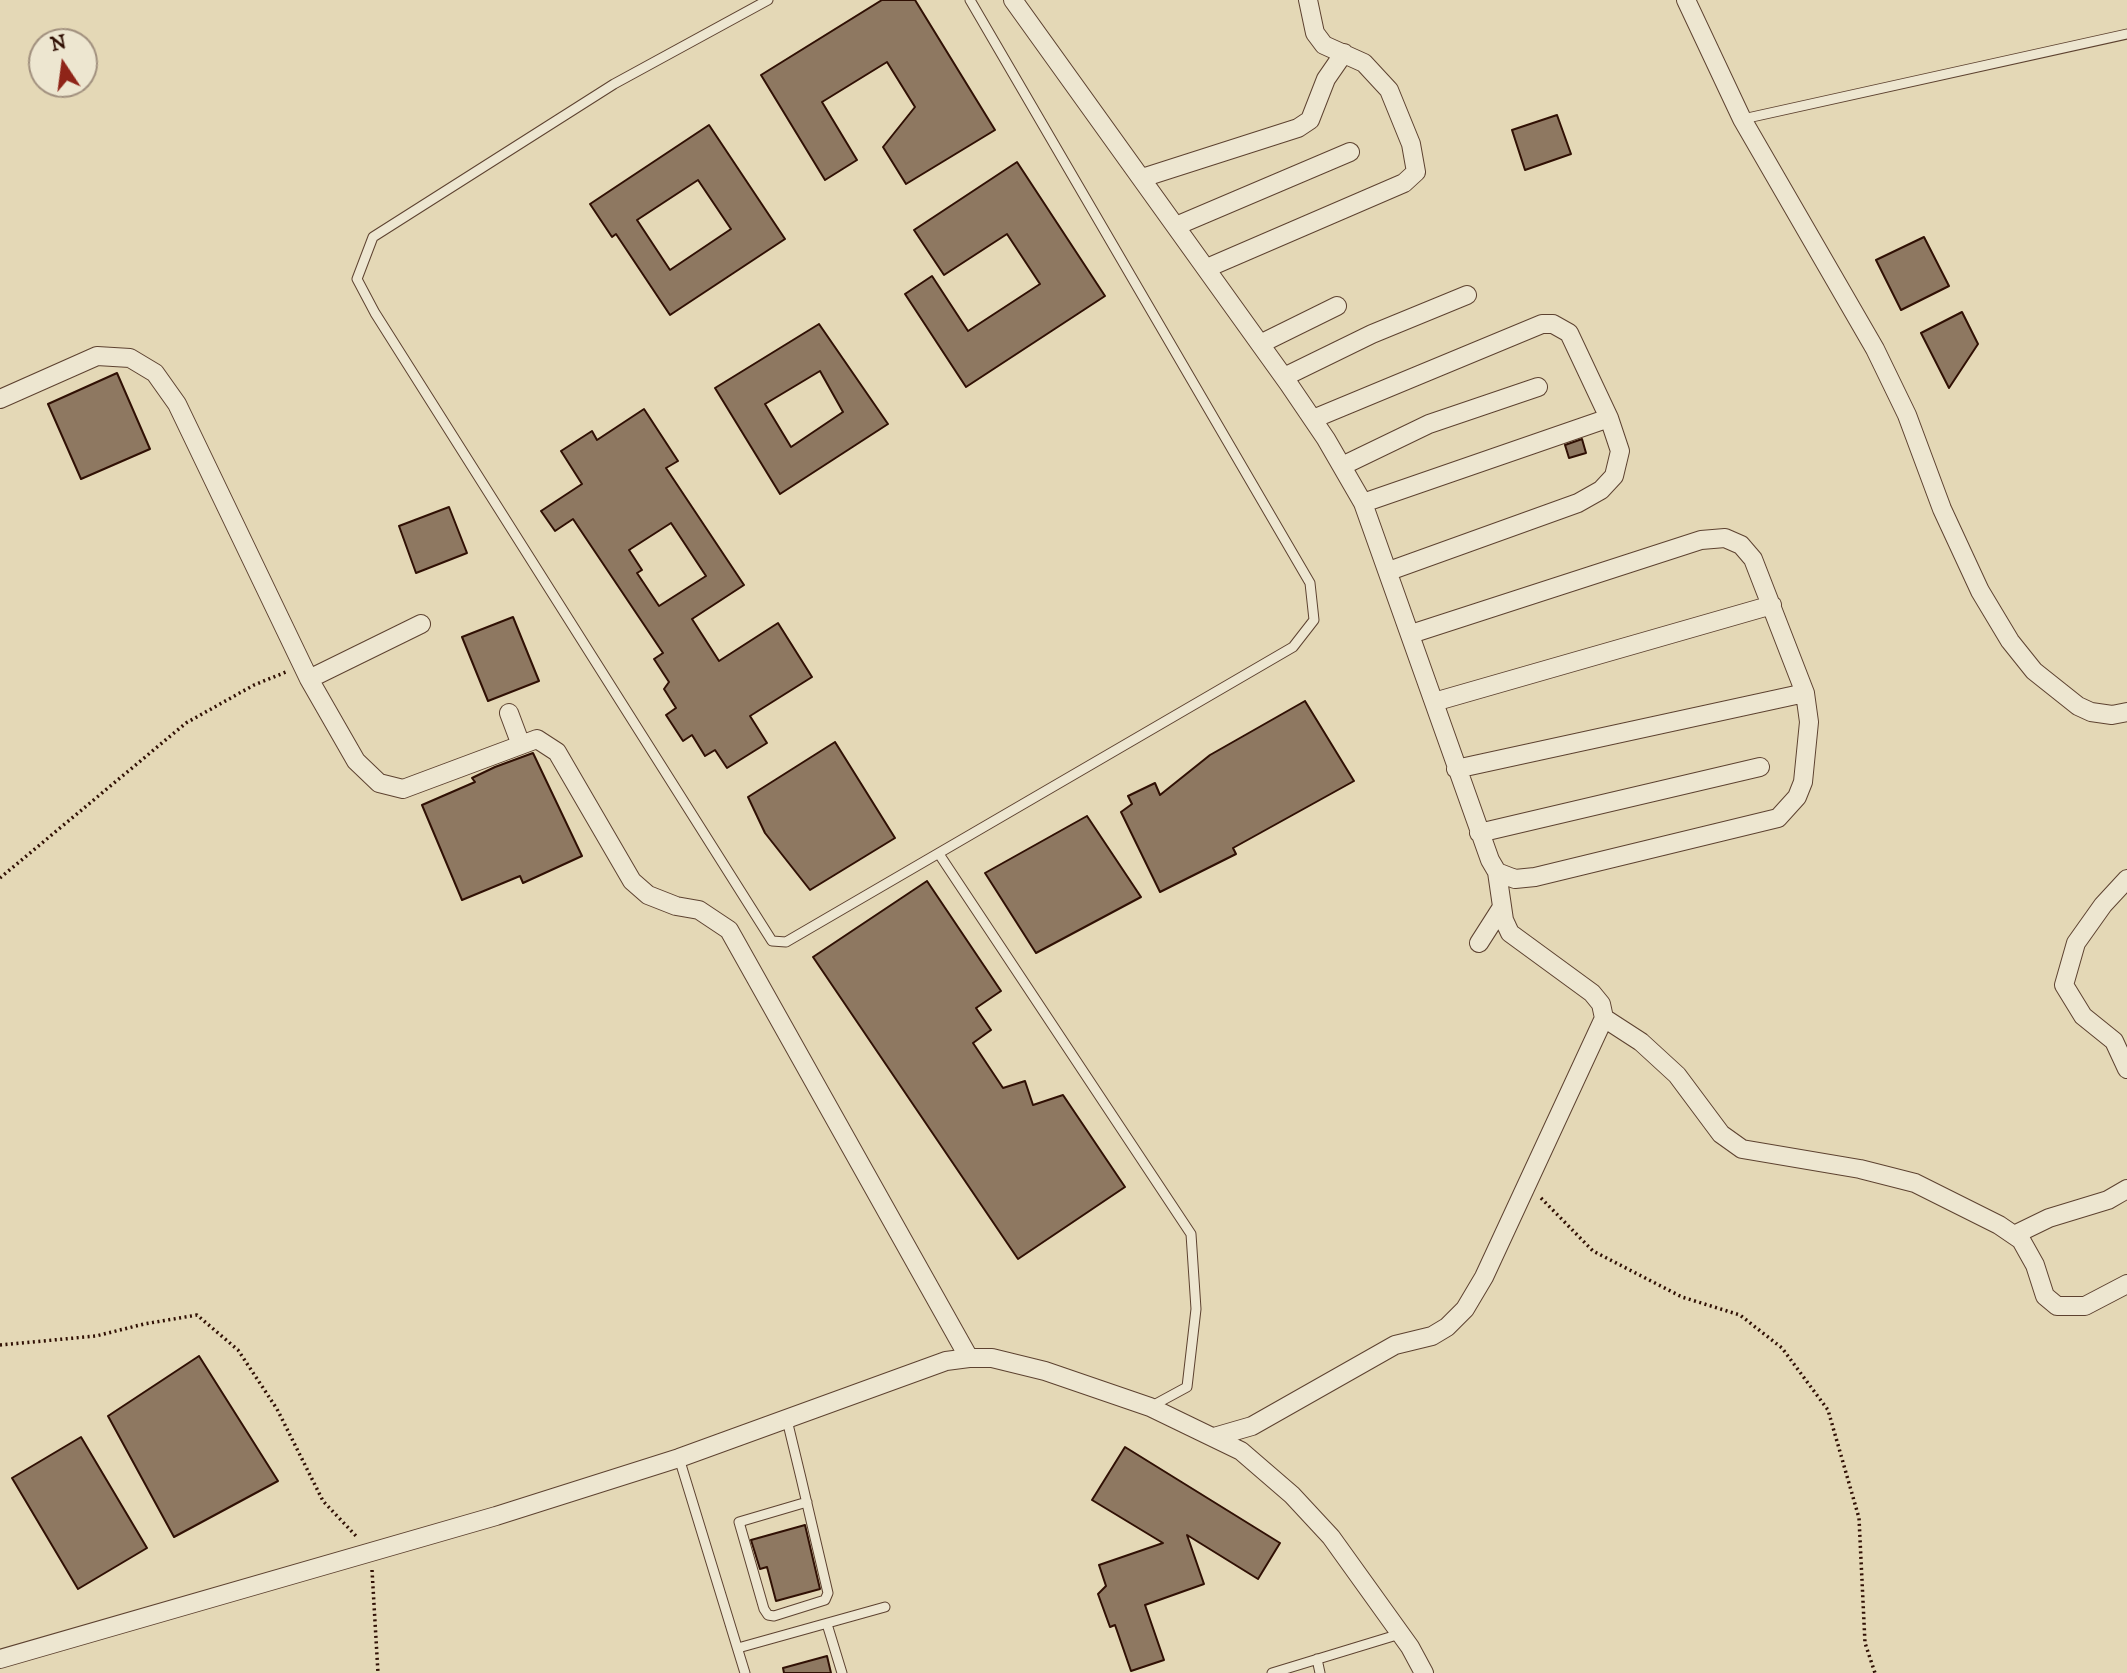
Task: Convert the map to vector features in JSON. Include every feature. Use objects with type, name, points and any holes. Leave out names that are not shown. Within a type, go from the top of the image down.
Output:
[{"type":"street","points":[[1013,0],[1284,377],[1342,466],[1363,503],[1389,571],[1456,769],[1479,833],[1497,872],[1504,920],[1516,940],[1592,993],[1601,1004],[1604,1018],[1484,1278],[1465,1309],[1447,1327],[1432,1336],[1395,1345],[1252,1426],[1214,1437]]},
{"type":"street","points":[[1207,268],[1413,178],[1416,172],[1411,144],[1388,90],[1364,63],[1324,45],[1315,33],[1308,0]]},
{"type":"street","points":[[1686,0],[1742,119],[1875,349],[1907,415],[1942,509],[1980,592],[2010,641],[2034,671],[2078,706],[2091,712],[2112,715],[2127,712]]},
{"type":"street","points":[[1142,178],[1298,128],[1310,120],[1326,79],[1343,53]]},
{"type":"street","points":[[1176,226],[1350,152]]},
{"type":"street","points":[[1284,377],[1372,334],[1467,295]]},
{"type":"street","points":[[1260,344],[1337,306]]},
{"type":"street","points":[[1313,419],[1542,324],[1553,324],[1569,333],[1609,418],[1620,451],[1614,476],[1601,490],[1578,503],[1389,571]]},
{"type":"street","points":[[0,399],[97,356],[130,358],[155,373],[177,404],[306,672],[356,761],[379,783],[403,789],[537,739],[557,752],[632,881],[648,895],[676,906],[699,910],[729,930],[969,1357]]},
{"type":"street","points":[[1342,466],[1429,424],[1538,387]]},
{"type":"street","points":[[1363,503],[1609,418]]},
{"type":"street","points":[[1411,634],[1716,538],[1725,538],[1741,545],[1754,559],[1805,693],[1809,722],[1803,782],[1797,797],[1778,818],[1535,877],[1515,879],[1497,872]]},
{"type":"street","points":[[1434,702],[1772,605]]},
{"type":"street","points":[[306,672],[421,624]]},
{"type":"street","points":[[1456,769],[1805,693]]},
{"type":"street","points":[[509,713],[521,744]]},
{"type":"street","points":[[1479,833],[1760,767]]},
{"type":"street","points":[[2127,879],[2103,905],[2076,943],[2064,985],[2083,1016],[2114,1041],[2127,1069]]},
{"type":"street","points":[[1479,943],[1502,908]]},
{"type":"street","points":[[1604,1018],[1641,1042],[1677,1075],[1721,1134],[1742,1149],[1860,1169],[1915,1183],[2021,1240],[2035,1265],[2045,1296],[2057,1306],[2085,1306],[2127,1284]]},
{"type":"street","points":[[2014,1235],[2049,1218],[2108,1200],[2127,1189]]},
{"type":"street","points":[[0,1659],[371,1552],[678,1458],[946,1361],[969,1357],[992,1358],[1045,1371],[1150,1407],[1241,1451],[1292,1495],[1331,1537],[1400,1634],[1424,1673]]},
{"type":"lane","points":[[768,0],[614,84],[373,237],[357,279],[375,313],[772,941],[786,942],[1293,647],[1314,620],[1310,583],[970,0]]},
{"type":"lane","points":[[1742,119],[2127,34]]},
{"type":"lane","points":[[939,854],[1191,1234],[1196,1308],[1186,1387],[1150,1407]]},
{"type":"lane","points":[[787,1420],[807,1502],[828,1593],[825,1600],[768,1615],[739,1522],[807,1502]]},
{"type":"lane","points":[[678,1458],[745,1673]]},
{"type":"lane","points":[[738,1648],[886,1607]]},
{"type":"lane","points":[[827,1624],[842,1673]]},
{"type":"lane","points":[[1272,1673],[1400,1634]]},
{"type":"lane","points":[[1317,1659],[1320,1673]]},
{"type":"path","points":[[0,878],[186,723],[254,685],[306,672]]},
{"type":"path","points":[[1528,1184],[1592,1251],[1682,1297],[1741,1315],[1782,1348],[1828,1410],[1859,1518],[1865,1643],[1875,1673]]},
{"type":"path","points":[[0,1345],[96,1336],[197,1315],[237,1350],[277,1409],[323,1501],[371,1552],[378,1673]]},
{"type":"building","points":[[882,0],[915,0],[995,130],[906,184],[883,147],[915,107],[887,62],[822,102],[857,160],[825,180],[761,75]]},
{"type":"building","points":[[1557,115],[1571,154],[1525,170],[1512,130]]},
{"type":"building","points":[[709,125],[785,239],[670,315],[616,234],[612,237],[590,204]],"holes":[[[698,180],[731,229],[670,270],[637,220]]]},
{"type":"building","points":[[1017,162],[1105,296],[966,387],[905,294],[932,276],[968,331],[1040,284],[1007,234],[944,275],[914,230]]},
{"type":"building","points":[[1924,237],[1949,286],[1901,310],[1876,260]]},
{"type":"building","points":[[1962,312],[1978,344],[1949,388],[1921,333]]},
{"type":"building","points":[[819,324],[888,424],[780,494],[715,388]],"holes":[[[820,371],[843,412],[791,447],[765,404]]]},
{"type":"building","points":[[117,373],[150,449],[81,479],[48,404]]},
{"type":"building","points":[[644,409],[678,461],[666,468],[744,585],[692,619],[719,661],[778,623],[812,677],[750,716],[767,743],[727,768],[715,750],[705,756],[692,735],[683,741],[666,715],[676,708],[664,689],[669,682],[654,659],[663,653],[573,519],[555,531],[541,511],[582,484],[561,451],[592,431],[597,440]],"holes":[[[671,523],[706,576],[659,606],[637,573],[642,570],[629,550]]]},
{"type":"building","points":[[1582,439],[1586,453],[1569,458],[1565,445]]},
{"type":"building","points":[[449,507],[467,553],[416,573],[399,526]]},
{"type":"building","points":[[513,617],[539,681],[488,701],[462,637]]},
{"type":"building","points":[[1305,701],[1354,781],[1233,848],[1236,854],[1160,892],[1121,812],[1132,804],[1128,796],[1155,783],[1160,795],[1210,755]]},
{"type":"building","points":[[835,742],[895,838],[810,890],[765,833],[748,797]]},
{"type":"building","points":[[533,753],[582,856],[523,883],[520,876],[462,900],[422,805],[475,782],[472,778],[495,767]]},
{"type":"building","points":[[1087,816],[1141,897],[1036,953],[985,873]]},
{"type":"building","points":[[927,881],[1001,991],[976,1008],[991,1030],[973,1043],[1003,1088],[1025,1081],[1033,1105],[1063,1095],[1125,1187],[1018,1259],[813,957]]},
{"type":"building","points":[[199,1356],[278,1481],[174,1537],[108,1416]]},
{"type":"building","points":[[81,1437],[147,1548],[78,1589],[12,1478]]},
{"type":"building","points":[[1125,1447],[1280,1543],[1258,1579],[1187,1535],[1204,1584],[1145,1605],[1164,1660],[1131,1671],[1115,1625],[1110,1627],[1098,1594],[1106,1586],[1099,1565],[1163,1543],[1092,1500]]},
{"type":"building","points":[[805,1525],[820,1589],[776,1601],[767,1567],[760,1569],[751,1540]]},
{"type":"building","points":[[827,1656],[831,1673],[784,1673],[783,1668]]}]
